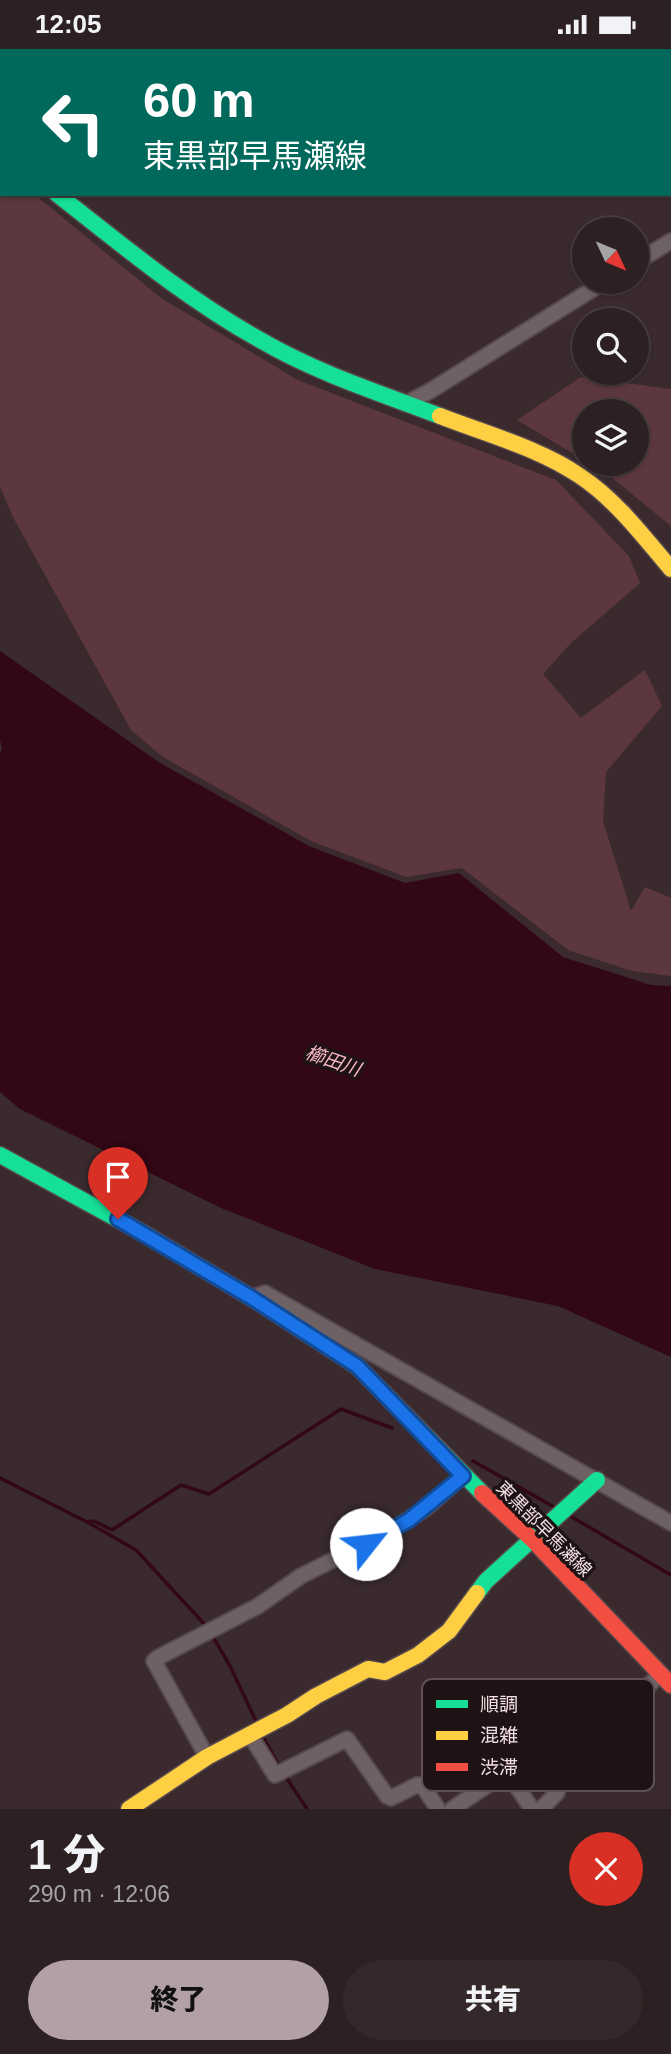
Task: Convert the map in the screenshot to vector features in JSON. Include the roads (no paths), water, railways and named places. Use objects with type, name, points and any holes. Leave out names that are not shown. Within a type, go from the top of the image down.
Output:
[{"type":"street","points":[[60,196],[159,275],[242,330],[330,374],[535,453],[579,475],[612,501],[671,569]]},
{"type":"street","points":[[649,255],[671,241]]},
{"type":"street","points":[[405,404],[585,294]]},
{"type":"street","name":"東黒部早馬瀬線","points":[[0,1155],[141,1231],[357,1366],[463,1476],[536,1536],[665,1680]]},
{"type":"street","points":[[252,1298],[265,1293],[671,1523]]},
{"type":"street","points":[[206,1758],[155,1661],[258,1606],[301,1576],[409,1520],[463,1476]]},
{"type":"street","points":[[129,1809],[206,1758],[288,1715],[316,1696],[368,1669],[385,1672],[418,1655],[449,1631],[486,1581],[597,1480]]},
{"type":"street","points":[[258,1731],[275,1775],[347,1739],[387,1796],[391,1798],[422,1785]]},
{"type":"street","points":[[426,1791],[438,1809]]},
{"type":"street","points":[[452,1809],[479,1791]]},
{"type":"street","points":[[520,1791],[532,1809]]},
{"type":"street","points":[[541,1809],[557,1791]]},
{"type":"water","name":"櫛田川","points":[[0,651],[160,763],[309,846],[405,883],[459,873],[563,957],[651,985],[671,986],[671,1357],[558,1306],[375,1269],[221,1208],[20,1109],[0,1092]]},
{"type":"waterway","points":[[87,1522],[94,1521],[112,1530],[181,1485],[209,1494],[341,1409],[392,1428]]},
{"type":"waterway","points":[[473,1461],[554,1507]]},
{"type":"waterway","points":[[0,1478],[136,1550],[208,1628]]},
{"type":"waterway","points":[[570,1516],[671,1575]]},
{"type":"waterway","points":[[212,1635],[256,1721]]},
{"type":"waterway","points":[[262,1735],[280,1768]]},
{"type":"waterway","points":[[284,1774],[307,1809]]}]
